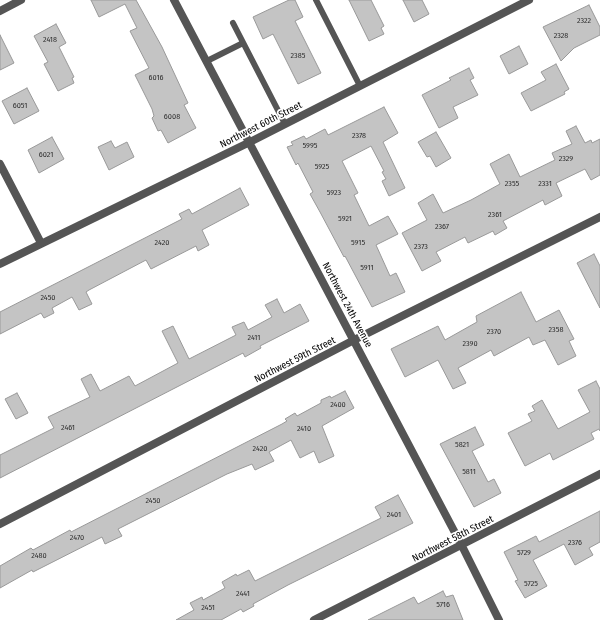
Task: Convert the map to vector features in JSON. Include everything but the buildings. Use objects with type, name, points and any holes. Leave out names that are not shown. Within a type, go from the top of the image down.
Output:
[{"type":"street","points":[[0,11],[21,0]]},
{"type":"street","name":"Northwest 24th Avenue","points":[[174,0],[462,546],[499,620]]},
{"type":"street","name":"Northwest 60th Street","points":[[0,264],[250,142],[529,0]]},
{"type":"street","points":[[0,164],[41,243]]},
{"type":"street","name":"Northwest 59th Street","points":[[0,524],[354,340],[600,217]]},
{"type":"street","name":"Northwest 58th Street","points":[[314,620],[462,546],[600,474]]},
{"type":"lane","points":[[316,0],[360,86]]},
{"type":"lane","points":[[233,23],[285,124]]},
{"type":"lane","points":[[207,61],[243,42]]}]
